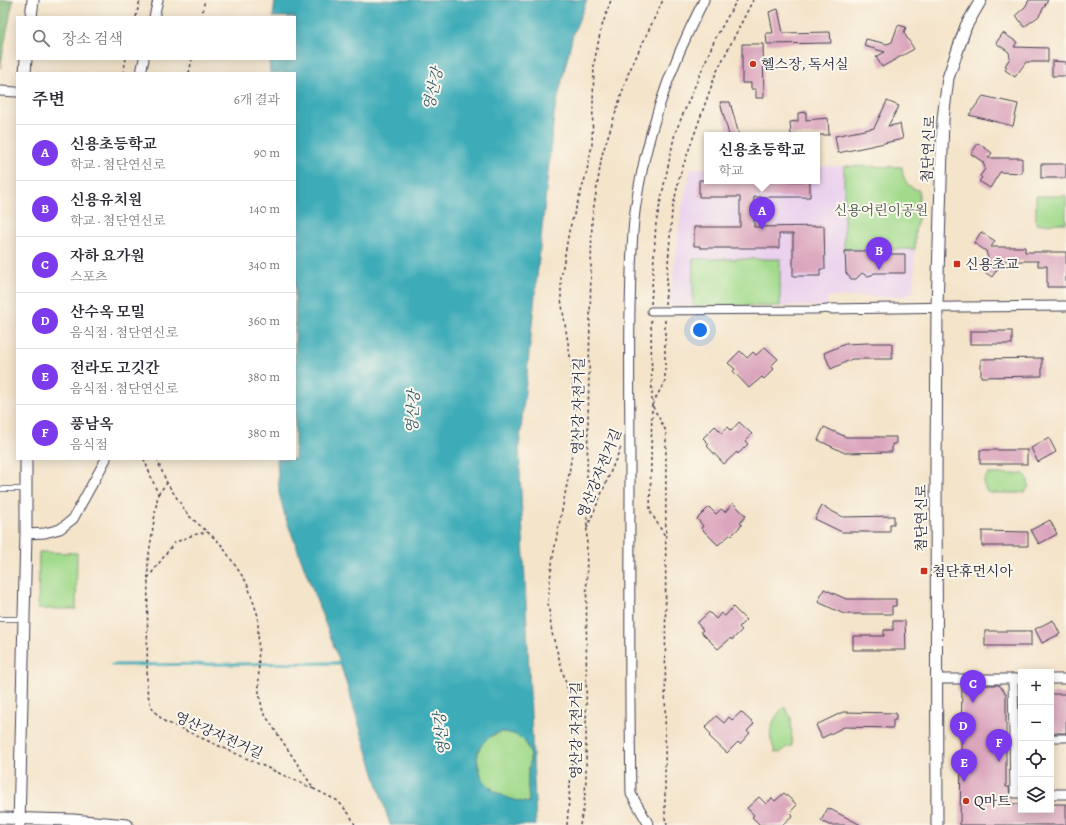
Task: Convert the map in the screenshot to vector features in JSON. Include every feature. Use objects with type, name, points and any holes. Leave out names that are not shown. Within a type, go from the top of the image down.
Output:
[{"type":"street","points":[[31,16],[33,0]]},
{"type":"street","points":[[154,16],[158,0]]},
{"type":"street","points":[[649,825],[631,794],[631,249],[640,182],[652,130],[668,79],[685,36],[704,0]]},
{"type":"street","name":"첨단연신로","points":[[937,825],[937,307],[943,119],[948,78],[966,26],[981,0]]},
{"type":"street","points":[[25,72],[26,60]]},
{"type":"street","points":[[141,72],[144,60]]},
{"type":"street","points":[[0,92],[16,92]]},
{"type":"street","points":[[651,311],[1066,306]]},
{"type":"street","points":[[19,822],[26,534],[26,460]]},
{"type":"street","points":[[26,534],[45,533],[60,529],[73,519],[105,460]]},
{"type":"street","points":[[937,679],[1017,679],[1018,738],[1015,793],[1018,793]]},
{"type":"street","points":[[1054,679],[1066,679]]},
{"type":"street","points":[[1054,738],[1066,738]]},
{"type":"street","points":[[1054,794],[1066,794]]},
{"type":"street","points":[[0,818],[19,822],[73,820],[127,825]]},
{"type":"lane","points":[[0,489],[25,489]]},
{"type":"lane","points":[[0,618],[24,619]]},
{"type":"path","points":[[136,16],[140,0]]},
{"type":"path","points":[[201,16],[205,0]]},
{"type":"path","points":[[567,825],[576,720],[552,633],[548,603],[552,561],[570,474],[575,416],[572,368],[561,299],[561,278],[570,231],[586,175],[592,145],[594,63],[601,29],[611,0]]},
{"type":"path","name":"영산강 자전거길","points":[[580,825],[584,805],[586,780],[587,530],[591,243],[594,203],[602,154],[628,74],[663,0]]},
{"type":"path","points":[[666,537],[650,511],[652,405],[651,311],[656,223],[675,133],[715,39],[737,0]]},
{"type":"path","points":[[652,405],[665,381],[665,310],[672,212],[680,174],[716,73],[753,0]]},
{"type":"path","points":[[123,72],[126,60]]},
{"type":"path","points":[[189,72],[192,60]]},
{"type":"path","points":[[652,405],[666,431],[665,818],[668,825]]},
{"type":"path","name":"영산강자전거길","points":[[587,530],[621,445]]},
{"type":"path","points":[[144,460],[158,494],[167,483]]},
{"type":"path","points":[[159,460],[158,462],[167,483],[188,515],[220,543],[247,583],[258,616],[259,693],[263,712],[314,789],[338,801],[350,815],[355,825]]},
{"type":"path","name":"영산강자전거길","points":[[158,494],[148,560],[147,689],[149,703],[155,713],[164,721],[314,789]]},
{"type":"path","points":[[148,578],[174,543],[193,535],[208,532]]},
{"type":"shaded area","points":[[820,166],[844,166],[844,249],[915,249],[914,291],[906,296],[827,297],[827,306],[674,306],[670,302],[681,211],[691,168],[704,168],[704,184],[820,184]]},
{"type":"green space","points":[[0,0],[13,0],[0,68]]},
{"type":"green space","name":"신용어린이공원","points":[[844,166],[902,167],[906,182],[912,188],[919,190],[915,249],[844,249]]},
{"type":"green space","points":[[1036,196],[1066,196],[1066,223],[1036,224]]},
{"type":"green space","points":[[693,259],[780,259],[780,306],[693,306]]},
{"type":"green space","points":[[988,474],[1024,474],[1027,477],[1029,486],[1025,492],[1018,493],[987,492],[984,483]]},
{"type":"green space","points":[[39,552],[77,553],[76,609],[38,609]]},
{"type":"green space","points":[[784,707],[791,717],[792,746],[787,747],[780,753],[775,752],[770,735],[772,726],[778,714]]},
{"type":"green space","points":[[501,732],[514,734],[519,737],[529,749],[529,803],[509,798],[496,792],[486,783],[481,774],[478,764],[478,757],[481,746],[489,738]]},
{"type":"water","name":"영산강","points":[[275,0],[587,0],[573,34],[554,115],[519,449],[536,825],[390,825],[340,663],[285,516],[279,493],[277,460],[296,460],[296,72],[270,72],[269,60],[296,60],[296,16],[273,16]],"holes":[[[501,732],[514,734],[523,740],[529,749],[529,803],[508,798],[495,791],[485,782],[477,763],[477,757],[481,746],[489,737]]]},
{"type":"building","points":[[1029,0],[1048,0],[1039,16],[1024,27],[1016,15],[1025,7]]},
{"type":"building","points":[[778,9],[783,33],[830,32],[831,43],[767,44],[766,33],[773,33],[769,12]]},
{"type":"building","points":[[898,25],[906,27],[904,33],[914,49],[882,67],[876,57],[885,52],[864,46],[866,39],[887,44],[892,42]]},
{"type":"building","points":[[1003,33],[1017,42],[1014,47],[1048,48],[1048,62],[1026,62],[1015,77],[1005,70],[1007,67],[1005,66],[1010,58],[1009,52],[996,43]]},
{"type":"building","name":"헬스장, 독서실","points":[[742,44],[763,44],[764,98],[756,98],[756,89],[751,89],[751,83],[742,83]]},
{"type":"building","points":[[1052,61],[1066,62],[1066,76],[1052,76]]},
{"type":"building","points":[[983,96],[1018,104],[1013,126],[969,115]]},
{"type":"building","points":[[887,101],[899,106],[888,126],[900,124],[903,139],[838,153],[835,136],[874,128]]},
{"type":"building","points":[[720,102],[730,102],[738,132],[728,132]]},
{"type":"building","points":[[806,112],[806,120],[828,118],[829,135],[820,135],[820,132],[791,132],[790,122],[798,121],[798,113]]},
{"type":"building","points":[[978,143],[992,153],[988,158],[1022,158],[1022,173],[1000,172],[990,188],[979,181],[982,178],[980,176],[985,169],[983,162],[971,154]]},
{"type":"building","points":[[1041,164],[1066,164],[1066,178],[1041,178]]},
{"type":"building","points":[[699,180],[704,180],[704,184],[810,184],[810,197],[754,197],[754,227],[824,226],[825,269],[820,269],[820,276],[793,276],[793,234],[779,234],[779,248],[700,248],[700,246],[694,246],[694,227],[740,227],[740,197],[699,197]]},
{"type":"building","points":[[981,232],[995,241],[991,247],[1025,247],[1025,252],[1066,252],[1066,287],[1047,287],[1047,266],[1038,266],[1038,261],[1003,261],[992,277],[982,270],[984,266],[982,265],[988,258],[986,251],[974,243]]},
{"type":"building","points":[[845,251],[888,251],[888,254],[905,254],[905,273],[874,273],[867,276],[862,273],[856,279],[851,279],[846,273]]},
{"type":"building","points":[[970,331],[1012,331],[1012,344],[970,344]]},
{"type":"building","points":[[892,343],[892,359],[852,359],[831,369],[824,353],[845,344]]},
{"type":"building","points":[[765,347],[778,359],[771,366],[774,369],[764,379],[762,377],[749,388],[733,371],[735,369],[728,363],[740,351],[747,358],[753,352],[756,355]]},
{"type":"building","points":[[1042,358],[1042,376],[981,377],[981,359]]},
{"type":"building","points":[[739,422],[752,434],[745,441],[748,444],[738,454],[737,452],[724,464],[707,446],[709,444],[703,438],[715,426],[722,433],[727,427],[731,431]]},
{"type":"building","points":[[824,427],[846,437],[896,437],[896,444],[892,444],[892,452],[845,453],[818,440]]},
{"type":"building","points":[[1049,438],[1056,452],[1038,462],[1031,448]]},
{"type":"building","points":[[980,450],[1027,450],[1027,464],[980,464]]},
{"type":"building","points":[[733,503],[746,516],[740,523],[742,525],[732,535],[731,534],[718,545],[701,528],[703,526],[697,519],[709,507],[716,514],[721,509],[725,512]]},
{"type":"building","points":[[822,506],[843,517],[894,516],[894,524],[890,524],[890,532],[842,532],[815,519]]},
{"type":"building","points":[[1050,520],[1057,534],[1039,544],[1031,530]]},
{"type":"building","points":[[982,531],[1028,532],[1028,546],[982,546]]},
{"type":"building","points":[[824,589],[846,599],[896,599],[896,606],[892,606],[892,614],[844,614],[818,602]]},
{"type":"building","points":[[733,607],[746,620],[739,627],[742,630],[732,640],[731,638],[718,649],[701,632],[703,630],[697,623],[709,612],[716,619],[721,613],[725,616]]},
{"type":"building","points":[[1053,620],[1060,634],[1042,643],[1035,629]]},
{"type":"building","points":[[893,621],[905,621],[906,650],[853,650],[853,636],[884,636],[884,630],[893,630]]},
{"type":"building","points":[[985,631],[1031,631],[1031,646],[985,646]]},
{"type":"building","points":[[962,685],[999,685],[1006,694],[1006,787],[1009,787],[1011,804],[1018,804],[1018,813],[1054,813],[1054,804],[1066,804],[1066,825],[960,825]]},
{"type":"building","points":[[1054,694],[1066,694],[1066,733],[1054,733]]},
{"type":"building","points":[[741,712],[754,724],[747,731],[750,733],[740,744],[738,742],[727,753],[709,736],[711,734],[705,728],[716,716],[724,723],[729,717],[732,720]]},
{"type":"building","points":[[843,712],[896,713],[896,720],[893,720],[893,728],[844,727],[822,738],[816,725]]},
{"type":"building","points":[[784,793],[797,805],[790,812],[793,815],[782,825],[760,825],[752,817],[754,815],[747,808],[759,797],[766,804],[772,798],[775,801]]},
{"type":"building","points":[[828,808],[861,825],[829,825],[821,821]]},
{"type":"waterway","points":[[112,665],[340,663]]},
{"type":"place","name":"헬스장, 독서실","points":[[753,64]]},
{"type":"place","name":"신용초등학교","points":[[762,230]]},
{"type":"place","name":"신용초교","points":[[957,264]]},
{"type":"place","name":"신용유치원","points":[[879,270]]},
{"type":"place","name":"첨단휴먼시아","points":[[924,571]]},
{"type":"place","name":"자하 요가원","points":[[973,703]]},
{"type":"place","name":"산수옥 모밀","points":[[963,745]]},
{"type":"place","name":"풍남옥","points":[[999,762]]},
{"type":"place","name":"전라도 고깃간","points":[[964,782]]},
{"type":"place","name":"Q마트","points":[[966,801]]}]
